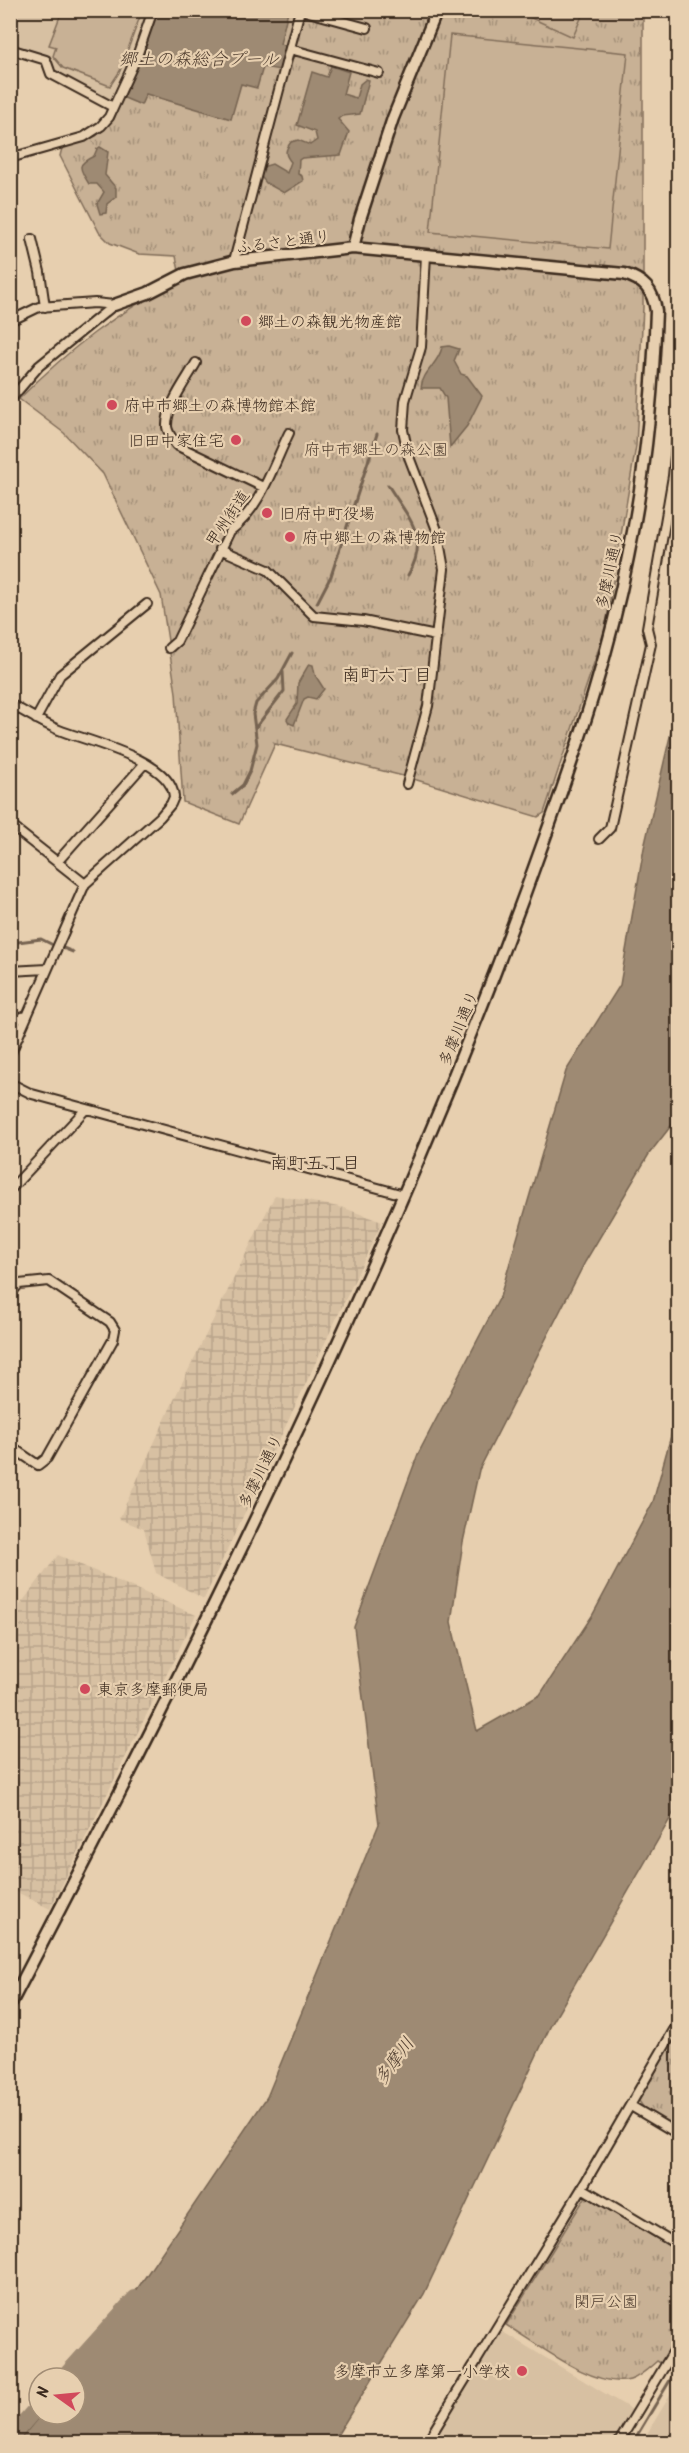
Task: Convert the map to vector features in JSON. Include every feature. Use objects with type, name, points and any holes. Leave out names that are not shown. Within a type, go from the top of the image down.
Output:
[{"type":"street","points":[[10,158],[93,132],[109,117],[137,56],[153,10]]},
{"type":"street","points":[[235,257],[301,10],[368,28]]},
{"type":"street","name":"ふるさと通り","points":[[10,400],[39,366],[114,305],[148,293],[185,274],[235,261],[353,248],[393,118],[437,10]]},
{"type":"street","points":[[10,49],[46,60],[51,74],[113,107]]},
{"type":"street","points":[[290,49],[379,73]]},
{"type":"street","points":[[32,239],[45,307]]},
{"type":"street","name":"多摩川通り","points":[[10,2005],[121,1791],[211,1607],[352,1311],[404,1195],[509,942],[572,765],[605,654],[628,559],[639,496],[650,399],[656,311],[649,289],[639,280],[624,274],[353,248]]},
{"type":"street","points":[[407,784],[428,706],[442,597],[443,555],[409,457],[403,430],[405,401],[421,347],[426,255]]},
{"type":"street","points":[[10,321],[45,307],[95,303],[114,305]]},
{"type":"street","points":[[196,363],[170,415],[167,427],[171,437],[176,445],[263,487]]},
{"type":"street","points":[[599,839],[610,828],[651,644],[646,628],[673,476],[678,425]]},
{"type":"street","name":"甲州街道","points":[[169,648],[177,641],[230,531],[244,520],[289,433]]},
{"type":"street","points":[[220,549],[268,570],[314,616],[363,621],[436,636]]},
{"type":"street","points":[[36,719],[60,675],[147,604]]},
{"type":"street","points":[[10,704],[36,719],[98,742],[145,764],[167,779],[173,789],[173,801],[160,817],[85,884],[10,1055]]},
{"type":"street","points":[[58,861],[145,764]]},
{"type":"street","points":[[14,828],[85,884]]},
{"type":"street","points":[[10,971],[47,969]]},
{"type":"street","points":[[10,1020],[27,1016]]},
{"type":"street","points":[[10,1083],[32,1094],[404,1195]]},
{"type":"street","points":[[10,1190],[86,1109]]},
{"type":"street","points":[[10,1294],[19,1284],[49,1281],[110,1322],[115,1330],[113,1340],[47,1458],[38,1465],[10,1446]]},
{"type":"street","points":[[427,2442],[582,2188],[678,2023]]},
{"type":"street","points":[[631,2106],[678,2134]]},
{"type":"street","points":[[582,2188],[678,2245]]},
{"type":"street","points":[[619,2442],[678,2344]]},
{"type":"shaded area","points":[[11,11],[148,11],[110,101],[54,72],[49,57],[11,44]]},
{"type":"shaded area","points":[[275,1195],[344,1208],[382,1222],[204,1599],[156,1573],[144,1529],[119,1519],[179,1389]]},
{"type":"shaded area","points":[[58,1555],[196,1615],[50,1909],[11,1889],[10,1618]]},
{"type":"shaded area","name":"多摩市立多摩第一小学校","points":[[501,2331],[634,2411],[615,2442],[433,2442]]},
{"type":"shaded area","points":[[678,2382],[678,2442],[642,2442]]},
{"type":"green space","points":[[62,11],[142,11],[120,71],[110,86],[63,68],[53,56],[56,47],[49,45]]},
{"type":"green space","name":"府中市郷土の森公園","points":[[156,11],[643,11],[643,307],[636,446],[605,630],[544,813],[538,817],[407,777],[275,744],[239,824],[183,802],[176,693],[161,595],[103,474],[64,433],[19,399],[95,332],[136,305],[181,281],[176,256],[139,254],[110,243],[99,232],[60,156],[62,148],[96,136],[114,119]]},
{"type":"green space","points":[[516,11],[584,11],[573,37]]},
{"type":"green space","points":[[450,35],[628,53],[608,249],[430,232]]},
{"type":"green space","points":[[678,2032],[678,2131],[643,2107],[639,2101]]},
{"type":"green space","name":"関戸公園","points":[[586,2196],[678,2251],[678,2336],[662,2364],[657,2361],[641,2375],[630,2380],[616,2381],[583,2372],[506,2325]]},
{"type":"water","name":"郷土の森総合プール","points":[[157,11],[288,11],[280,44],[286,46],[280,70],[263,67],[257,88],[241,84],[231,119],[146,94],[141,105],[122,97]]},
{"type":"water","points":[[331,66],[349,72],[343,94],[356,98],[360,84],[366,79],[369,80],[360,114],[342,116],[338,119],[349,132],[341,155],[299,160],[298,174],[302,176],[303,181],[284,193],[266,183],[259,174],[262,167],[272,164],[287,173],[291,162],[286,152],[291,142],[298,140],[310,145],[317,140],[315,132],[297,125],[312,72],[327,77]]},
{"type":"water","points":[[100,147],[108,152],[105,175],[116,188],[116,197],[107,204],[106,213],[100,214],[97,204],[104,192],[97,184],[89,184],[81,167],[84,161],[94,156]]},
{"type":"water","points":[[449,346],[459,349],[454,361],[461,374],[467,376],[482,396],[467,426],[450,447],[446,398],[440,388],[421,388],[425,376],[438,358],[442,347]]},
{"type":"water","points":[[309,664],[313,665],[315,675],[324,689],[316,699],[308,697],[304,699],[294,725],[287,719],[297,704],[298,683]]},
{"type":"water","points":[[678,702],[678,1117],[649,1154],[585,1262],[479,1470],[463,1542],[451,1622],[477,1731],[540,1695],[592,1616],[653,1502],[678,1410],[678,1805],[551,2025],[424,2294],[333,2442],[18,2442],[31,2426],[87,2426],[87,2366],[81,2366],[127,2304],[267,2097],[379,1824],[354,1627],[418,1454],[500,1297],[566,1071],[620,985],[644,848]]},
{"type":"waterway","points":[[317,603],[331,576],[377,434]]},
{"type":"waterway","points":[[388,485],[409,518],[417,539],[415,562],[408,575]]},
{"type":"waterway","points":[[232,794],[243,785],[250,771],[257,744],[253,714],[256,703],[278,679],[292,653]]},
{"type":"waterway","points":[[256,727],[284,691],[283,672]]},
{"type":"waterway","points":[[10,943],[41,939],[51,944]]},
{"type":"waterway","points":[[63,948],[73,952]]},
{"type":"waterway","name":"多摩川","points":[[74,2366],[135,2298]]},
{"type":"waterway","points":[[633,2442],[678,2367]]},
{"type":"waterway","name":"多摩川","points":[[10,2438],[27,2419]]},
{"type":"place","name":"郷土の森観光物産館","points":[[246,321]]},
{"type":"place","name":"府中市郷土の森博物館本館","points":[[112,405]]},
{"type":"place","name":"旧田中家住宅","points":[[236,440]]},
{"type":"place","name":"旧府中町役場","points":[[267,513]]},
{"type":"place","name":"府中郷土の森博物館","points":[[290,537]]},
{"type":"place","name":"東京多摩郵便局","points":[[85,1689]]},
{"type":"place","name":"多摩市立多摩第一小学校","points":[[522,2371]]},
{"type":"district","name":"南町六丁目","points":[[387,675]]},
{"type":"district","name":"南町五丁目","points":[[315,1163]]}]
